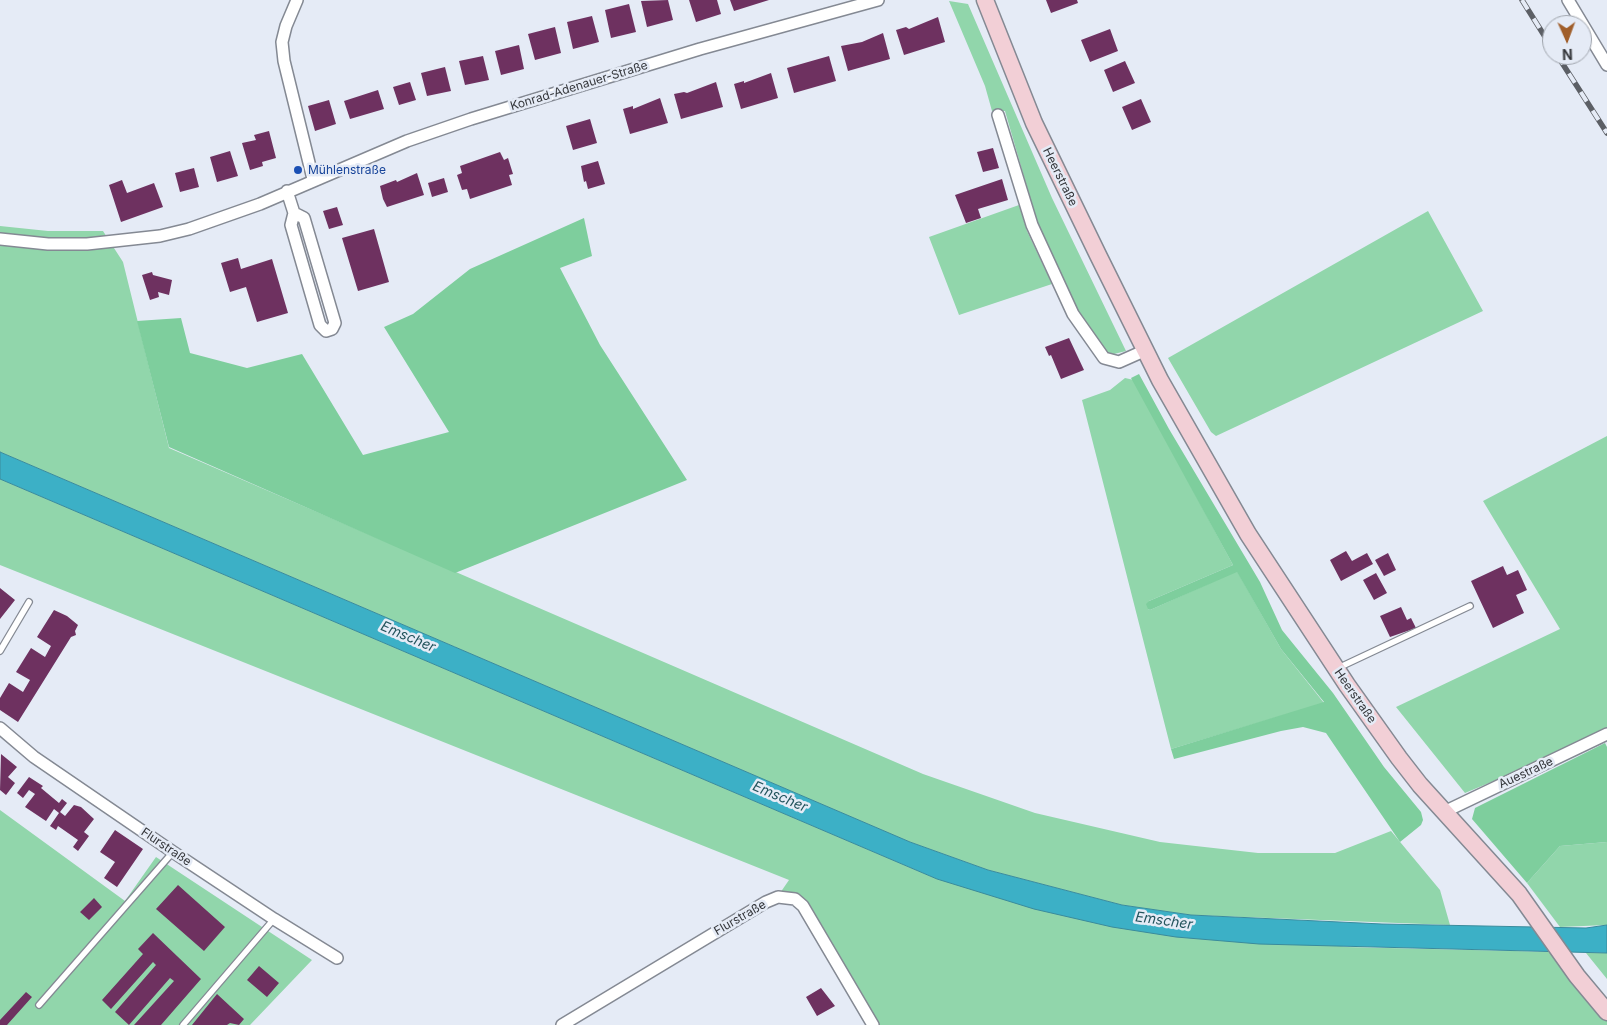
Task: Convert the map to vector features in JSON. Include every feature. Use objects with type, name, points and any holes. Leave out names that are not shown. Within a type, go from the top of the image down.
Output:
[{"type":"main road","name":"Heerstraße","points":[[985,0],[1034,123],[1146,350],[1248,534],[1336,669],[1399,758],[1444,812],[1518,894],[1577,976],[1607,1012]]},
{"type":"street","points":[[297,0],[286,26],[282,42],[313,179]]},
{"type":"street","name":"Konrad-Adenauer-Straße","points":[[0,239],[48,244],[87,244],[160,236],[213,222],[407,141],[471,119],[691,52],[878,0]]},
{"type":"street","points":[[1568,0],[1607,65]]},
{"type":"street","points":[[998,116],[1032,225],[1073,314],[1104,358],[1119,362],[1146,350]]},
{"type":"street","points":[[287,191],[294,214],[291,225],[320,325],[326,331],[332,329],[335,323],[304,218],[294,214]]},
{"type":"street","name":"Flurstraße","points":[[0,728],[34,757],[173,852],[274,920],[337,958]]},
{"type":"street","name":"Auestraße","points":[[1444,812],[1607,734]]},
{"type":"street","name":"Flurstraße","points":[[562,1025],[758,907],[778,897],[795,900],[803,906],[873,1025]]},
{"type":"lane","points":[[0,651],[29,602]]},
{"type":"lane","points":[[1336,669],[1470,606]]},
{"type":"lane","points":[[39,1005],[173,852]]},
{"type":"lane","points":[[183,1025],[274,920]]},
{"type":"green space","points":[[949,1],[968,4],[1052,198],[1126,351],[1114,354],[1104,351],[1069,299],[1042,239],[1005,111],[992,111],[985,86]]},
{"type":"green space","points":[[1019,205],[1027,231],[1052,284],[959,315],[929,237]]},
{"type":"green space","points":[[1428,211],[1483,311],[1216,436],[1211,432],[1168,358]]},
{"type":"green space","points":[[584,218],[592,256],[560,268],[600,345],[687,480],[455,573],[169,447],[137,321],[181,318],[190,353],[247,368],[302,354],[363,455],[449,432],[384,327],[413,314],[470,269]]},
{"type":"green space","points":[[0,226],[48,231],[103,231],[123,262],[169,448],[923,774],[1035,813],[1160,842],[1258,853],[1335,853],[1391,831],[1440,890],[1450,925],[1191,915],[1122,905],[988,870],[910,842],[0,452]]},
{"type":"green space","points":[[1139,374],[1169,429],[1260,582],[1282,630],[1333,693],[1384,767],[1421,812],[1423,820],[1421,825],[1400,842],[1326,733],[1303,727],[1174,759],[1171,749],[1324,702],[1281,649],[1237,572],[1150,610],[1148,609],[1146,604],[1149,601],[1233,565],[1131,378]]},
{"type":"green space","points":[[1125,378],[1134,380],[1233,565],[1149,601],[1148,609],[1150,610],[1237,571],[1281,649],[1324,703],[1171,749],[1082,400],[1110,390]]},
{"type":"green space","points":[[1607,436],[1607,729],[1563,752],[1465,793],[1396,707],[1560,629],[1483,501]]},
{"type":"green space","points":[[0,479],[937,879],[1347,947],[1556,952],[1607,1019],[1607,1025],[876,1025],[805,905],[778,896],[789,880],[0,565]]},
{"type":"green space","points":[[1605,743],[1607,747],[1607,842],[1560,846],[1527,883],[1472,819],[1475,808]]},
{"type":"green space","points":[[0,810],[125,901],[156,857],[312,960],[250,1025],[0,1025]]},
{"type":"green space","points":[[1607,842],[1607,925],[1560,927],[1527,883],[1560,846]]},
{"type":"green space","points":[[1586,953],[1607,953],[1607,979]]},
{"type":"water","name":"Emscher","points":[[0,452],[910,842],[988,870],[1122,905],[1191,915],[1382,924],[1586,928],[1607,925],[1607,953],[1259,944],[1176,937],[1112,927],[1034,909],[937,879],[0,479]]},
{"type":"building","points":[[668,0],[673,20],[647,27],[641,1]]},
{"type":"building","points":[[689,0],[717,0],[721,14],[696,22]]},
{"type":"building","points":[[730,0],[769,0],[734,11]]},
{"type":"building","points":[[1046,0],[1077,0],[1078,3],[1051,13]]},
{"type":"building","points":[[629,4],[636,32],[611,38],[605,10]]},
{"type":"building","points":[[592,16],[599,42],[573,49],[567,22]]},
{"type":"building","points":[[938,17],[945,42],[904,55],[896,30],[906,27],[909,29]]},
{"type":"building","points":[[555,27],[561,53],[535,60],[528,34]]},
{"type":"building","points":[[1110,29],[1118,51],[1090,62],[1081,40]]},
{"type":"building","points":[[883,33],[890,59],[848,71],[841,46],[862,42]]},
{"type":"building","points":[[519,45],[524,69],[501,75],[495,51]]},
{"type":"building","points":[[483,56],[489,80],[465,85],[459,61]]},
{"type":"building","points":[[829,56],[836,81],[794,93],[787,68]]},
{"type":"building","points":[[1125,61],[1135,83],[1113,92],[1104,70]]},
{"type":"building","points":[[445,67],[451,91],[427,96],[421,73]]},
{"type":"building","points":[[771,73],[778,98],[741,109],[734,84],[744,81],[744,83]]},
{"type":"building","points":[[410,82],[416,100],[399,105],[393,87]]},
{"type":"building","points":[[716,82],[723,107],[681,119],[674,94],[687,93]]},
{"type":"building","points":[[378,90],[384,109],[350,119],[344,101]]},
{"type":"building","points":[[660,98],[668,123],[630,134],[623,109],[633,106],[633,109]]},
{"type":"building","points":[[1141,99],[1151,122],[1132,130],[1122,107]]},
{"type":"building","points":[[329,100],[336,124],[315,131],[308,106]]},
{"type":"building","points":[[590,119],[597,143],[573,150],[566,126]]},
{"type":"building","points":[[269,131],[276,158],[262,162],[263,166],[250,170],[242,143],[256,140],[254,135]]},
{"type":"building","points":[[993,148],[999,168],[983,172],[977,152]]},
{"type":"building","points":[[230,151],[238,176],[217,182],[210,157]]},
{"type":"building","points":[[500,152],[504,160],[508,158],[513,174],[509,175],[512,185],[470,199],[467,189],[462,190],[457,175],[462,173],[460,166]]},
{"type":"building","points":[[598,161],[605,184],[588,189],[586,181],[584,182],[581,166]]},
{"type":"building","points":[[194,168],[199,187],[180,192],[175,173]]},
{"type":"building","points":[[417,173],[424,195],[387,207],[380,186],[396,180],[397,182]]},
{"type":"building","points":[[444,178],[448,192],[432,197],[428,183]]},
{"type":"building","points":[[1002,179],[1008,200],[978,209],[981,218],[966,223],[955,195]]},
{"type":"building","points":[[122,180],[127,193],[154,183],[163,207],[121,222],[109,185]]},
{"type":"building","points":[[337,207],[343,225],[329,229],[323,211]]},
{"type":"building","points":[[374,229],[389,282],[358,291],[342,238]]},
{"type":"building","points":[[238,258],[241,269],[272,259],[288,313],[257,322],[246,287],[230,292],[221,263]]},
{"type":"building","points":[[152,272],[153,275],[172,280],[169,295],[158,292],[159,297],[150,300],[142,275]]},
{"type":"building","points":[[1069,338],[1084,370],[1061,379],[1051,355],[1049,356],[1045,347]]},
{"type":"building","points":[[1346,551],[1352,561],[1367,553],[1373,564],[1341,581],[1330,560]]},
{"type":"building","points":[[1388,553],[1396,570],[1384,576],[1375,560]]},
{"type":"building","points":[[1503,566],[1507,575],[1518,570],[1527,590],[1516,595],[1524,613],[1493,628],[1471,581]]},
{"type":"building","points":[[1376,573],[1387,593],[1374,600],[1363,580]]},
{"type":"building","points":[[0,588],[15,600],[0,619]]},
{"type":"building","points":[[1401,607],[1407,620],[1411,618],[1416,628],[1390,637],[1380,616]]},
{"type":"building","points":[[54,610],[67,616],[78,625],[75,631],[76,635],[71,637],[18,722],[0,710],[0,698],[9,683],[23,692],[30,680],[16,672],[31,648],[45,657],[51,646],[37,637]]},
{"type":"building","points":[[1,754],[17,767],[8,777],[15,783],[6,795],[0,790]]},
{"type":"building","points":[[29,777],[43,786],[41,788],[59,803],[62,799],[67,803],[60,812],[65,816],[74,805],[81,807],[94,819],[84,832],[89,836],[78,851],[73,847],[78,840],[58,826],[56,830],[50,826],[59,813],[54,809],[46,821],[25,807],[35,794],[29,790],[23,798],[17,793]]},
{"type":"building","points":[[115,830],[143,849],[117,887],[104,878],[115,862],[100,852]]},
{"type":"building","points":[[178,885],[225,927],[204,951],[156,909]]},
{"type":"building","points":[[94,898],[102,907],[89,920],[80,912]]},
{"type":"building","points":[[153,933],[201,979],[161,1025],[134,1025],[174,981],[170,978],[129,1025],[115,1012],[156,965],[153,962],[111,1009],[102,1000],[143,954],[138,949]]},
{"type":"building","points":[[259,966],[279,983],[267,997],[247,980]]},
{"type":"building","points":[[821,988],[835,1006],[817,1016],[806,997]]},
{"type":"building","points":[[26,992],[32,997],[7,1025],[0,1025],[0,1020]]},
{"type":"building","points":[[217,994],[244,1019],[239,1025],[230,1023],[227,1025],[192,1025]]},
{"type":"railway","points":[[1522,0],[1542,32]]},
{"type":"railway","points":[[1563,65],[1607,133]]},
{"type":"place","name":"Mühlenstraße","points":[[298,170]]}]
